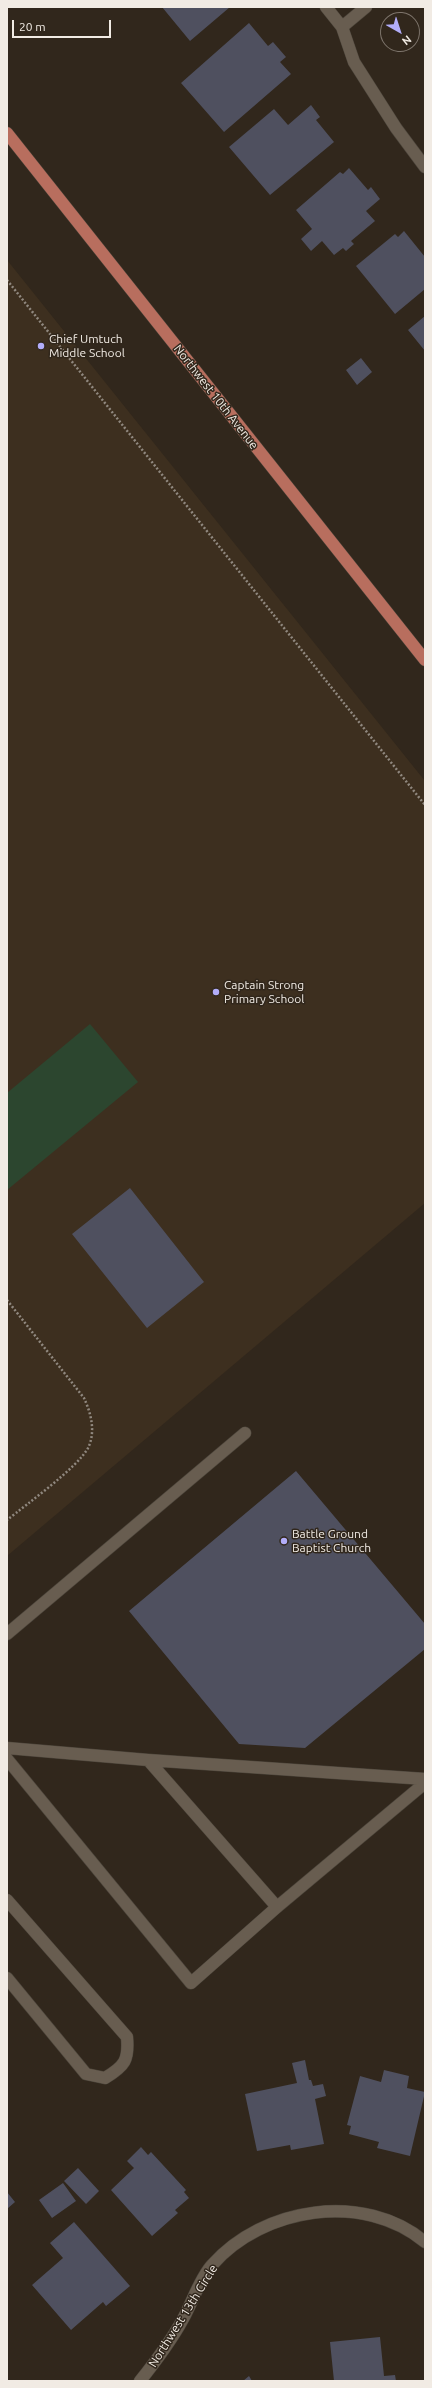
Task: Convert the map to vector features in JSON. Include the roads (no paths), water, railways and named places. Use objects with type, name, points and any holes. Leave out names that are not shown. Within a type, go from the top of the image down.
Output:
[{"type":"main road","name":"Northwest 10th Avenue","points":[[7,133],[425,660]]},
{"type":"street","points":[[326,7],[342,27],[354,62],[396,128],[425,167]]},
{"type":"street","points":[[342,27],[366,7]]},
{"type":"street","points":[[7,1634],[245,1432]]},
{"type":"street","points":[[7,1748],[148,1760],[425,1779]]},
{"type":"street","points":[[7,1759],[191,1983],[277,1907],[425,1783]]},
{"type":"street","points":[[148,1760],[277,1907]]},
{"type":"street","points":[[7,1900],[127,2037],[128,2053],[121,2069],[105,2078],[86,2074],[7,1978]]},
{"type":"street","name":"Northwest 13th Circle","points":[[140,2381],[159,2357],[183,2320],[211,2266],[240,2241],[269,2223],[308,2212],[344,2212],[380,2217],[414,2233],[425,2242]]},
{"type":"place","name":"Chief Umtuch Middle School","points":[[41,346]]},
{"type":"place","name":"Captain Strong Primary School","points":[[216,992]]},
{"type":"place","name":"Battle Ground Baptist Church","points":[[284,1541]]}]
